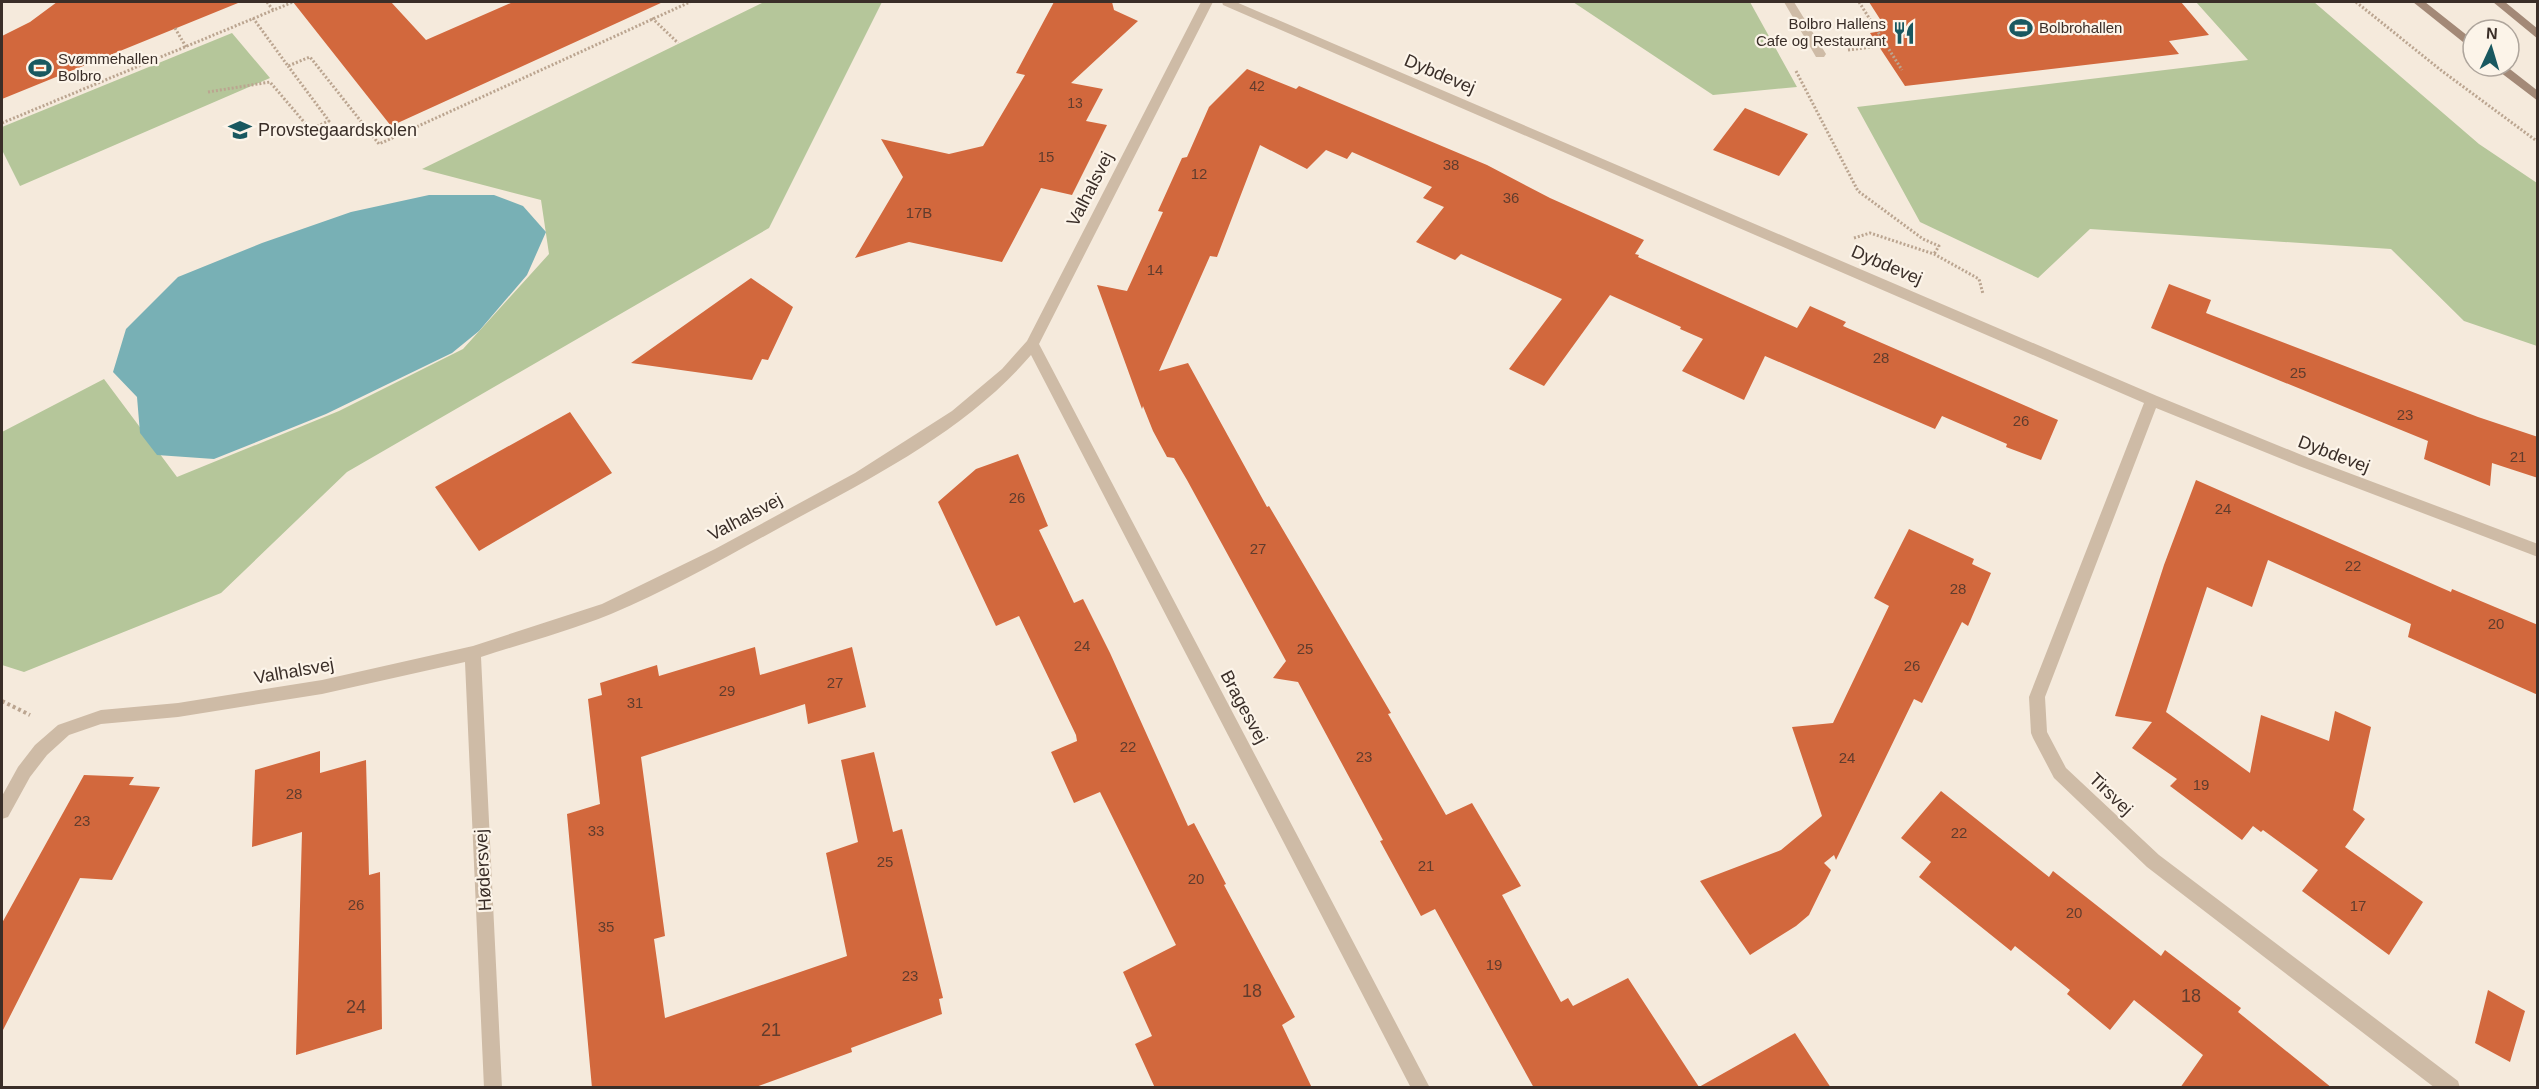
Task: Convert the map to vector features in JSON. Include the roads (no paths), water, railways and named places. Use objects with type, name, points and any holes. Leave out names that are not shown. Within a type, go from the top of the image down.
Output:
[{"type":"main road","points":[[2418,2],[2461,36]]},
{"type":"main road","points":[[2499,2],[2538,35]]},
{"type":"main road","points":[[2513,78],[2538,98]]},
{"type":"street","name":"Valhalsvej","points":[[2,811],[24,772],[41,750],[64,730],[101,717],[178,710],[322,687],[473,653],[606,609],[720,553],[860,477],[957,416],[1006,373],[1032,344],[1207,2]]},
{"type":"street","name":"Dybdevej","points":[[1227,2],[2152,400],[2304,462],[2538,551]]},
{"type":"street","points":[[1789,2],[1820,54]]},
{"type":"street","name":"Bragesvej","points":[[1032,344],[1421,1088]]},
{"type":"street","name":"Tirsvej","points":[[2152,400],[2037,697],[2039,733],[2060,773],[2153,861],[2451,1088]]},
{"type":"street","name":"Hødersvej","points":[[473,653],[493,1088]]},
{"type":"water","points":[[429,195],[494,195],[523,206],[546,232],[527,275],[479,331],[452,353],[326,414],[214,459],[157,455],[140,433],[137,397],[113,372],[126,329],[178,277],[262,243],[351,212]]},
{"type":"place","name":"Bolbrohallen","points":[[2021,28]]},
{"type":"place","name":"Bolbro Hallens Cafe og Restaurant","points":[[1904,33]]},
{"type":"place","name":"Svømmehallen Bolbro","points":[[40,68]]},
{"type":"place","name":"Provstegaardskolen","points":[[240,130]]}]
